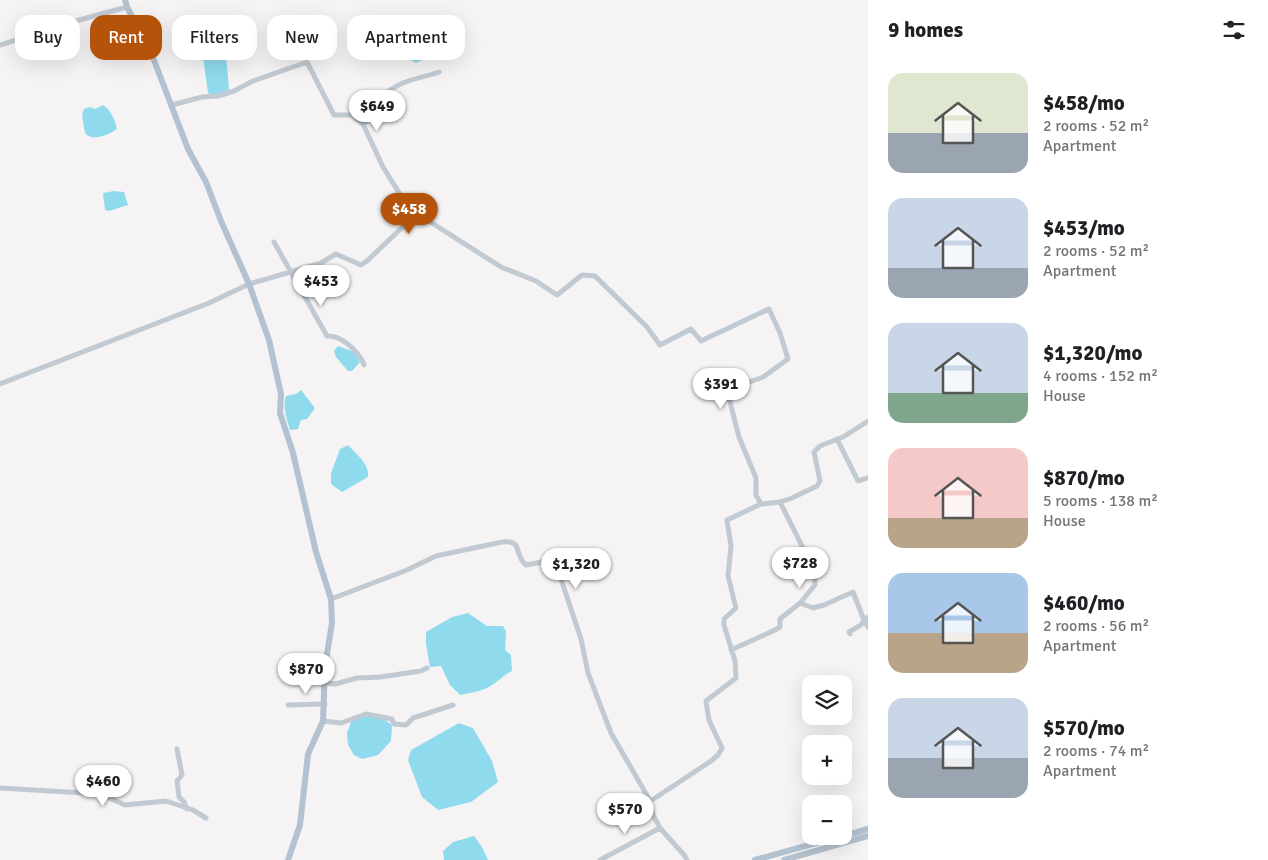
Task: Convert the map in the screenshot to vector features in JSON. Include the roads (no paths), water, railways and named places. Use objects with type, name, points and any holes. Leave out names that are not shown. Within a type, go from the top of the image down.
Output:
[{"type":"main road","points":[[126,4],[152,56],[188,149],[206,182],[221,221],[250,284],[269,340],[281,394],[280,413],[293,453],[316,552],[330,599],[332,622],[325,666],[323,721],[308,754],[300,825],[288,860]]},
{"type":"main road","points":[[852,833],[868,829]]},
{"type":"main road","points":[[784,860],[868,836]]},
{"type":"main road","points":[[756,860],[810,845]]},
{"type":"street","points":[[0,45],[126,4]]},
{"type":"street","points":[[172,105],[234,91],[252,81],[307,62],[334,115],[352,116],[363,124],[383,167],[414,218]]},
{"type":"street","points":[[363,124],[374,114],[382,98],[392,88],[410,80],[439,72]]},
{"type":"street","points":[[0,384],[209,303],[250,284],[321,264],[336,254],[361,264],[368,260],[411,218],[421,216],[501,267],[536,281],[557,295],[582,275],[595,276],[647,327],[660,345],[691,329],[701,341],[769,309],[788,359],[763,376],[744,384],[729,398],[739,437],[756,478],[756,495],[761,504]]},
{"type":"street","points":[[274,242],[327,336],[332,335],[351,345],[361,356],[364,365]]},
{"type":"street","points":[[649,802],[711,761],[722,748],[709,720],[706,701],[736,678],[735,661],[724,625],[724,619],[736,608],[728,576],[731,546],[727,520],[761,504],[780,502],[817,486],[820,481],[814,452],[820,446],[837,439],[868,421]]},
{"type":"street","points":[[837,439],[858,481],[868,478]]},
{"type":"street","points":[[731,650],[780,626],[780,620],[800,603],[815,585],[815,578],[780,502]]},
{"type":"street","points":[[330,599],[407,570],[436,556],[511,540],[518,549],[518,556],[526,565],[547,561],[552,562],[556,567],[571,604],[588,673],[604,718],[649,802],[660,828],[686,856],[687,860]]},
{"type":"street","points":[[800,603],[813,608],[853,592],[868,627]]},
{"type":"street","points":[[850,634],[849,632],[861,625],[866,619]]},
{"type":"street","points":[[325,683],[334,684],[357,678],[380,677],[421,671],[427,668]]},
{"type":"street","points":[[288,705],[325,704]]},
{"type":"street","points":[[323,721],[341,723],[366,714],[392,719],[394,724],[406,725],[413,718],[453,706]]},
{"type":"street","points":[[177,749],[182,775],[177,781],[179,797],[187,808]]},
{"type":"street","points":[[0,788],[84,793],[105,796],[125,805],[166,801],[187,808],[206,818]]},
{"type":"street","points":[[600,860],[660,828]]},
{"type":"water","points":[[203,60],[226,60],[229,90],[212,95],[208,93]]},
{"type":"water","points":[[410,60],[423,60],[416,63]]},
{"type":"water","points":[[103,105],[112,116],[117,129],[102,136],[89,136],[84,130],[82,116],[84,109],[90,107],[95,109]]},
{"type":"water","points":[[124,192],[128,205],[109,211],[105,210],[103,193]]},
{"type":"water","points":[[338,346],[355,352],[360,362],[352,371],[348,371],[336,357],[334,351]]},
{"type":"water","points":[[301,390],[315,408],[307,419],[301,420],[298,429],[290,430],[286,418],[286,396],[296,394]]},
{"type":"water","points":[[348,445],[365,464],[368,477],[342,492],[331,484],[331,473],[340,449]]},
{"type":"water","points":[[468,613],[487,626],[503,626],[506,631],[505,650],[511,655],[512,671],[485,689],[460,695],[450,685],[441,666],[430,667],[426,632],[452,617]]},
{"type":"water","points":[[362,716],[381,719],[392,725],[391,741],[378,755],[362,759],[354,755],[348,745],[347,733],[351,722]]},
{"type":"water","points":[[459,723],[473,728],[492,761],[498,782],[471,802],[438,810],[422,797],[408,760],[411,750]]},
{"type":"water","points":[[474,836],[488,860],[444,860],[443,851],[453,842]]}]
